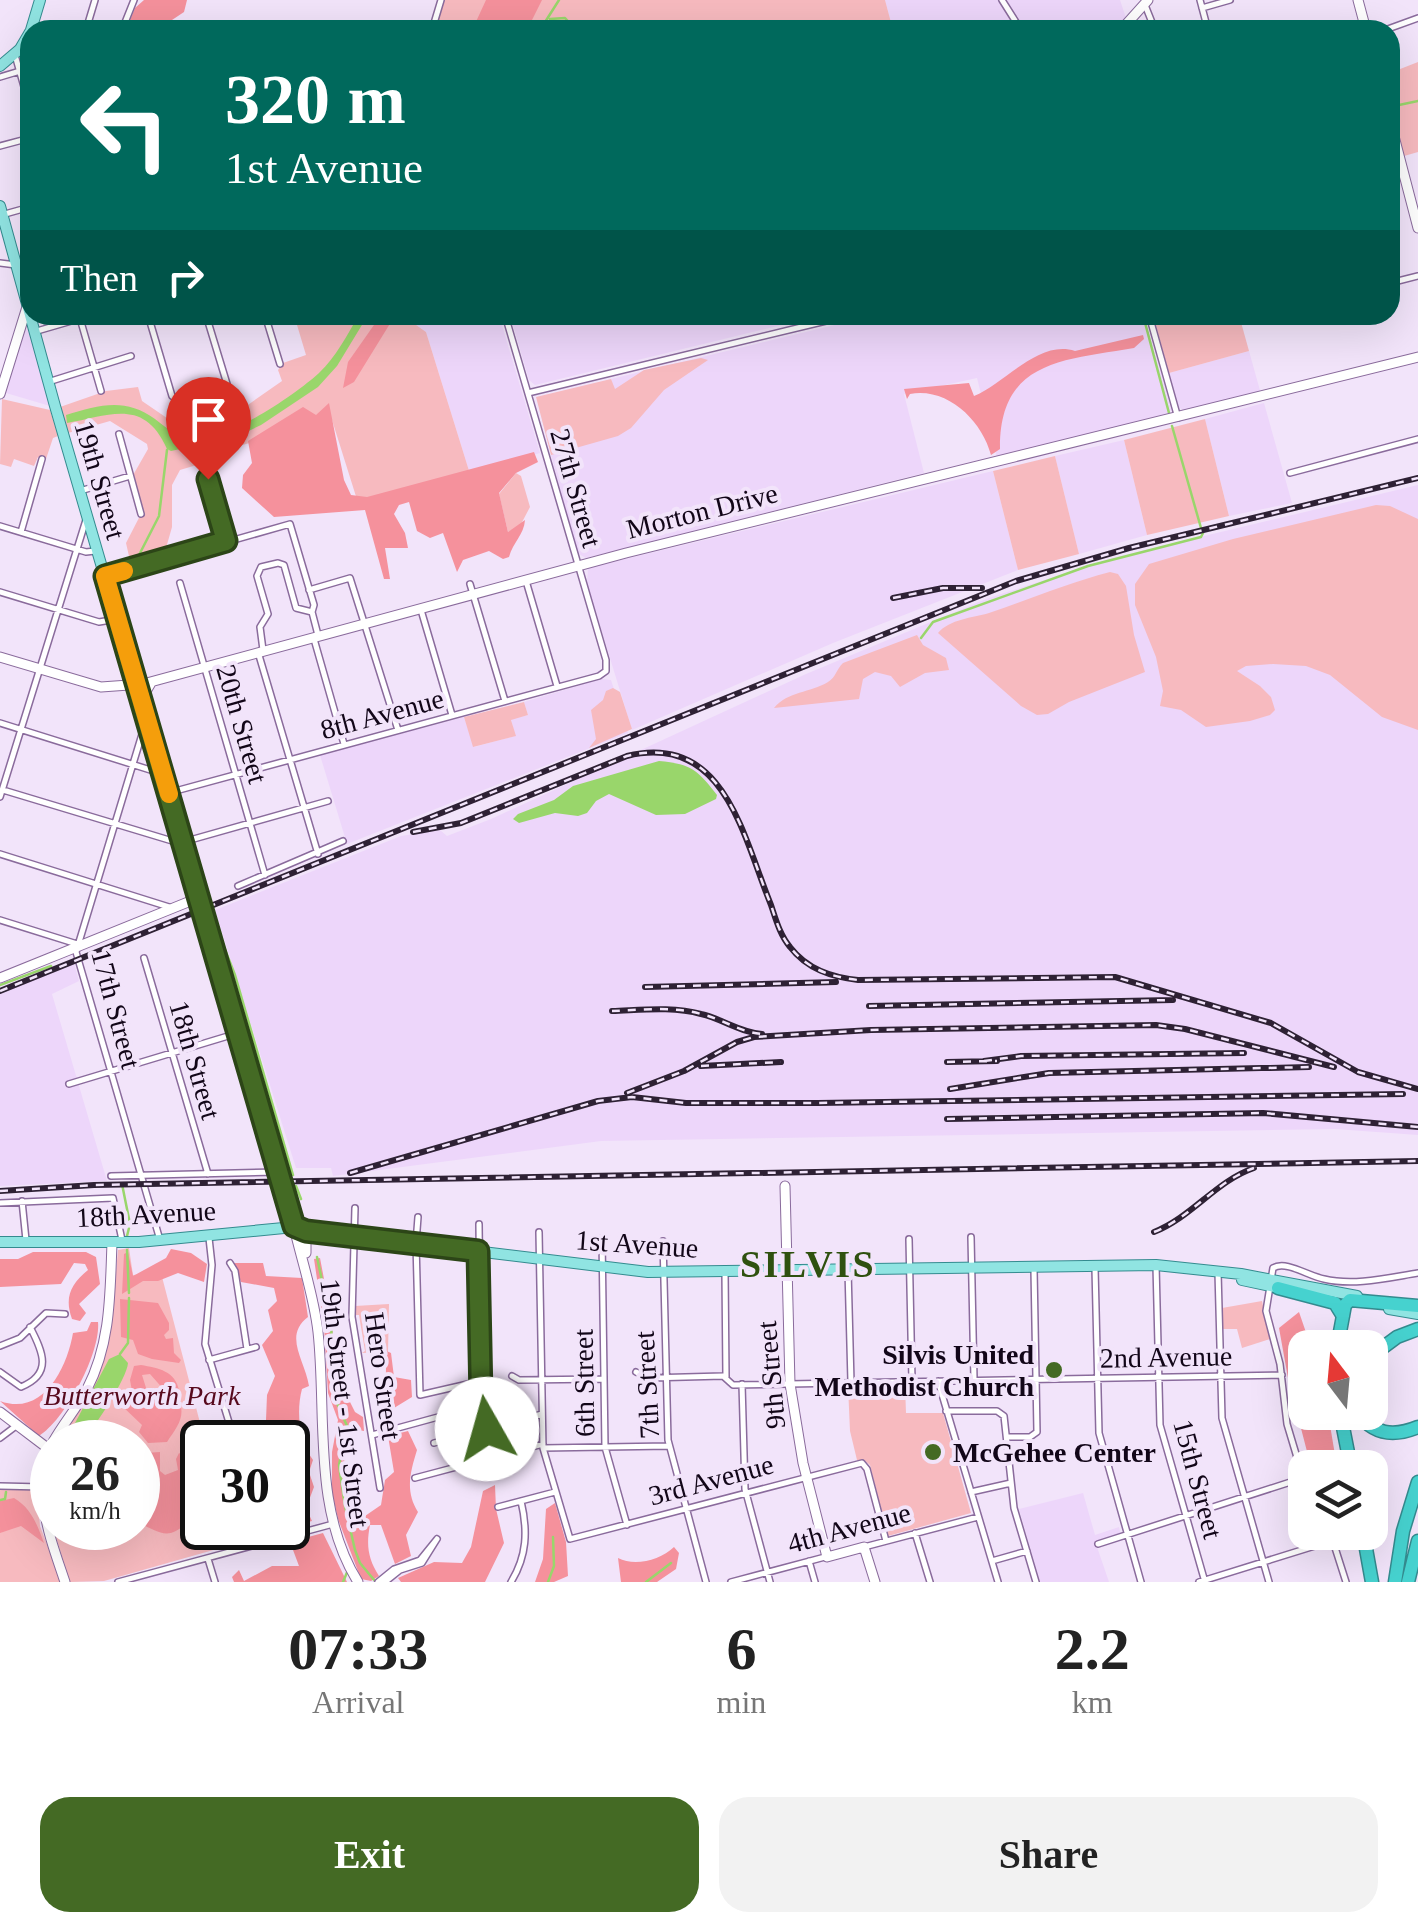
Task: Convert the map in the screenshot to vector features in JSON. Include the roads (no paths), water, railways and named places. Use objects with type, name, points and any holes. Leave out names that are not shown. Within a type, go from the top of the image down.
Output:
[{"type":"highway","points":[[1272,1284],[1335,1303],[1343,1318]]},
{"type":"highway","points":[[1341,1330],[1348,1302],[1357,1299],[1418,1307]]},
{"type":"highway","points":[[1390,1302],[1418,1307]]},
{"type":"highway","points":[[1388,1344],[1418,1329]]},
{"type":"highway","points":[[1378,1430],[1402,1433],[1418,1427]]},
{"type":"highway","points":[[1402,1582],[1406,1518],[1418,1482]]},
{"type":"highway","points":[[1402,1582],[1418,1504]]},
{"type":"highway","points":[[1402,1582],[1418,1541]]},
{"type":"highway","points":[[1366,1550],[1372,1582]]},
{"type":"main road","points":[[0,66],[20,47]]},
{"type":"main road","name":"19th Street","points":[[1,211],[20,271]]},
{"type":"main road","name":"19th Street","points":[[32,325],[294,1226]]},
{"type":"main road","name":"1st Avenue","points":[[294,1226],[322,1233],[663,1272],[1156,1265],[1218,1272],[1348,1302]]},
{"type":"main road","name":"18th Avenue","points":[[0,1242],[117,1243],[294,1226]]},
{"type":"main road","name":"1st Avenue","points":[[1272,1284],[1390,1302]]},
{"type":"street","points":[[1200,0],[1205,20]]},
{"type":"street","points":[[1202,8],[1230,0]]},
{"type":"street","points":[[0,76],[20,71],[15,55]]},
{"type":"street","points":[[1400,152],[1414,195],[1418,228]]},
{"type":"street","points":[[0,263],[16,265]]},
{"type":"street","points":[[0,394],[22,325]]},
{"type":"street","points":[[19,332],[46,325]]},
{"type":"street","points":[[81,325],[100,391]]},
{"type":"street","points":[[151,325],[174,399],[226,384],[209,325]]},
{"type":"street","points":[[268,325],[280,364]]},
{"type":"street","name":"27th Street","points":[[508,325],[606,660],[606,672]]},
{"type":"street","points":[[528,393],[810,325]]},
{"type":"street","points":[[1151,325],[1178,419]]},
{"type":"street","points":[[48,382],[131,356]]},
{"type":"street","name":"Morton Drive","points":[[0,658],[120,688],[420,608],[472,588],[1418,358]]},
{"type":"street","points":[[120,434],[141,514]]},
{"type":"street","points":[[1290,472],[1418,439]]},
{"type":"street","points":[[20,532],[42,459]]},
{"type":"street","points":[[80,491],[131,476]]},
{"type":"street","points":[[208,479],[226,541]]},
{"type":"street","points":[[0,797],[83,522],[88,518]]},
{"type":"street","points":[[105,576],[284,524],[293,527],[345,745]]},
{"type":"street","points":[[0,526],[76,549],[98,550]]},
{"type":"street","points":[[583,584],[583,569],[591,562]]},
{"type":"street","points":[[312,612],[296,608],[284,565],[261,567],[257,574],[268,614],[260,627],[261,651],[318,854]]},
{"type":"street","points":[[309,590],[350,578],[398,731]]},
{"type":"street","points":[[525,578],[558,686]]},
{"type":"street","name":"20th Street","points":[[180,584],[265,875]]},
{"type":"street","points":[[472,588],[505,701]]},
{"type":"street","points":[[0,592],[100,622],[118,620],[130,676],[120,688]]},
{"type":"street","points":[[420,608],[452,716]]},
{"type":"street","points":[[132,664],[144,677],[159,679]]},
{"type":"street","name":"8th Avenue","points":[[168,793],[606,672]]},
{"type":"street","points":[[157,752],[156,730],[146,693],[147,687],[159,679]]},
{"type":"street","points":[[108,688],[130,692],[142,704]]},
{"type":"street","points":[[0,723],[163,774]]},
{"type":"street","name":"17th Street","points":[[142,731],[77,946],[160,1240]]},
{"type":"street","points":[[1,789],[183,843],[328,801]]},
{"type":"street","points":[[238,886],[344,841]]},
{"type":"street","points":[[0,854],[174,908]]},
{"type":"street","points":[[0,978],[198,898]]},
{"type":"street","points":[[0,920],[77,946]]},
{"type":"street","name":"18th Street","points":[[144,958],[208,1174]]},
{"type":"street","points":[[69,1084],[238,1033]]},
{"type":"street","points":[[111,1176],[278,1172]]},
{"type":"street","name":"9th Street","points":[[785,1186],[790,1384],[806,1478],[826,1557]]},
{"type":"street","points":[[0,1203],[113,1198],[117,1243],[109,1320],[88,1387],[68,1420]]},
{"type":"street","points":[[22,1201],[26,1240]]},
{"type":"street","name":"Hero Street","points":[[354,1208],[352,1317],[380,1488]]},
{"type":"street","points":[[418,1216],[420,1395],[481,1381]]},
{"type":"street","points":[[479,1224],[481,1381],[487,1429]]},
{"type":"street","name":"19th Street - 1st Street","points":[[294,1226],[312,1290],[333,1524],[358,1582]]},
{"type":"street","points":[[498,1508],[555,1492],[543,1446],[539,1232]]},
{"type":"street","points":[[312,1290],[305,1242],[322,1233]]},
{"type":"street","points":[[208,1235],[212,1265],[205,1341],[228,1420]]},
{"type":"street","points":[[971,1237],[974,1380]]},
{"type":"street","name":"6th Street","points":[[602,1238],[606,1447],[627,1525]]},
{"type":"street","points":[[909,1239],[912,1381]]},
{"type":"street","name":"7th Street","points":[[663,1241],[669,1446],[706,1582]]},
{"type":"street","points":[[230,1262],[235,1270],[247,1349]]},
{"type":"street","points":[[1295,1450],[1266,1311],[1274,1266],[1280,1264],[1341,1282],[1418,1274]]},
{"type":"street","points":[[1095,1265],[1099,1433],[1141,1582]]},
{"type":"street","name":"15th Street","points":[[1156,1265],[1160,1425],[1203,1581]]},
{"type":"street","points":[[1008,1437],[1036,1434],[1034,1266]]},
{"type":"street","points":[[848,1270],[851,1383]]},
{"type":"street","points":[[725,1272],[726,1378]]},
{"type":"street","points":[[1218,1272],[1222,1418],[1269,1582]]},
{"type":"street","points":[[0,1346],[20,1338],[46,1313],[65,1314]]},
{"type":"street","points":[[0,1372],[21,1387],[43,1370],[45,1362],[30,1327]]},
{"type":"street","points":[[209,1360],[256,1347]]},
{"type":"street","name":"2nd Avenue","points":[[636,1372],[648,1378],[726,1378],[730,1384],[1282,1375]]},
{"type":"street","points":[[512,1376],[519,1380],[604,1379]]},
{"type":"street","points":[[938,1381],[998,1582]]},
{"type":"street","points":[[742,1384],[746,1494],[770,1582]]},
{"type":"street","points":[[372,1436],[482,1405]]},
{"type":"street","points":[[946,1411],[1000,1412],[1006,1418],[1011,1483],[1036,1582]]},
{"type":"street","points":[[0,1412],[30,1433]]},
{"type":"street","points":[[434,1443],[543,1414]]},
{"type":"street","points":[[0,1438],[16,1426]]},
{"type":"street","points":[[415,1478],[543,1446],[669,1446]]},
{"type":"street","name":"3rd Avenue","points":[[555,1492],[570,1539],[864,1464],[886,1541]]},
{"type":"street","points":[[970,1492],[1011,1483]]},
{"type":"street","points":[[0,1486],[30,1487]]},
{"type":"street","points":[[1098,1544],[1288,1486]]},
{"type":"street","points":[[511,1582],[524,1554],[521,1501]]},
{"type":"street","name":"4th Avenue","points":[[732,1582],[978,1517]]},
{"type":"street","points":[[310,1531],[333,1524]]},
{"type":"street","points":[[915,1533],[930,1582]]},
{"type":"street","points":[[437,1539],[426,1560],[386,1580],[394,1568],[423,1558],[437,1539]]},
{"type":"street","points":[[864,1547],[875,1582]]},
{"type":"street","points":[[54,1550],[65,1582]]},
{"type":"street","points":[[118,1582],[149,1578],[243,1550]]},
{"type":"street","points":[[1203,1581],[1302,1550]]},
{"type":"street","points":[[1337,1550],[1346,1582]]},
{"type":"street","points":[[992,1561],[1026,1551]]},
{"type":"street","points":[[208,1559],[214,1582]]},
{"type":"street","points":[[810,1561],[815,1582]]},
{"type":"waterway","points":[[546,20],[559,0]]},
{"type":"waterway","points":[[550,19],[567,20]]},
{"type":"waterway","points":[[1400,105],[1418,101]]},
{"type":"waterway","points":[[1146,325],[1169,413]]},
{"type":"waterway","points":[[1172,426],[1201,528]]},
{"type":"waterway","points":[[138,557],[159,516],[167,450]]},
{"type":"waterway","points":[[921,638],[933,622],[1088,566],[1201,537],[1203,533]]},
{"type":"waterway","points":[[206,901],[235,975],[293,1175]]},
{"type":"waterway","points":[[0,985],[51,966]]},
{"type":"waterway","points":[[122,1184],[130,1224],[127,1236]]},
{"type":"waterway","points":[[296,1186],[301,1199]]},
{"type":"waterway","points":[[127,1250],[129,1293]]},
{"type":"waterway","points":[[317,1257],[331,1323],[334,1396],[347,1426],[339,1465],[345,1506],[360,1563],[375,1581]]},
{"type":"waterway","points":[[120,1354],[128,1343],[129,1298]]},
{"type":"waterway","points":[[0,1500],[5,1499],[6,1492]]},
{"type":"waterway","points":[[548,1582],[554,1566],[553,1537]]},
{"type":"waterway","points":[[646,1582],[671,1563]]},
{"type":"waterway","points":[[343,1582],[348,1570]]},
{"type":"railway","points":[[0,991],[1016,581],[1129,548],[1418,478]]},
{"type":"railway","points":[[893,598],[943,588],[982,588]]},
{"type":"railway","points":[[413,832],[461,823],[627,756],[660,753],[687,760],[708,775],[725,796],[784,937],[797,955],[820,971],[858,980],[1115,977],[1271,1023],[1358,1072],[1418,1089]]},
{"type":"railway","points":[[645,987],[836,982]]},
{"type":"railway","points":[[869,1006],[1173,1000]]},
{"type":"railway","points":[[612,1011],[690,1012],[762,1034]]},
{"type":"railway","points":[[627,1093],[754,1037],[871,1030],[1156,1025],[1334,1067]]},
{"type":"railway","points":[[984,1061],[1021,1056],[1244,1053]]},
{"type":"railway","points":[[947,1062],[997,1061]]},
{"type":"railway","points":[[701,1066],[781,1062]]},
{"type":"railway","points":[[950,1089],[1049,1073],[1309,1067]]},
{"type":"railway","points":[[350,1173],[598,1101],[632,1097],[686,1103],[818,1103],[1403,1094]]},
{"type":"railway","points":[[947,1119],[1263,1113],[1418,1127]]},
{"type":"railway","points":[[0,1191],[94,1185],[1418,1161]]},
{"type":"railway","points":[[1154,1232],[1180,1218],[1228,1181],[1254,1168]]},
{"type":"place","name":"Silvis United Methodist Church","points":[[1054,1370]]},
{"type":"place","name":"McGehee Center","points":[[933,1452]]},
{"type":"district","name":"SILVIS","points":[[808,1264]]},
{"type":"park label","name":"Butterworth Park","points":[[142,1395]]}]
